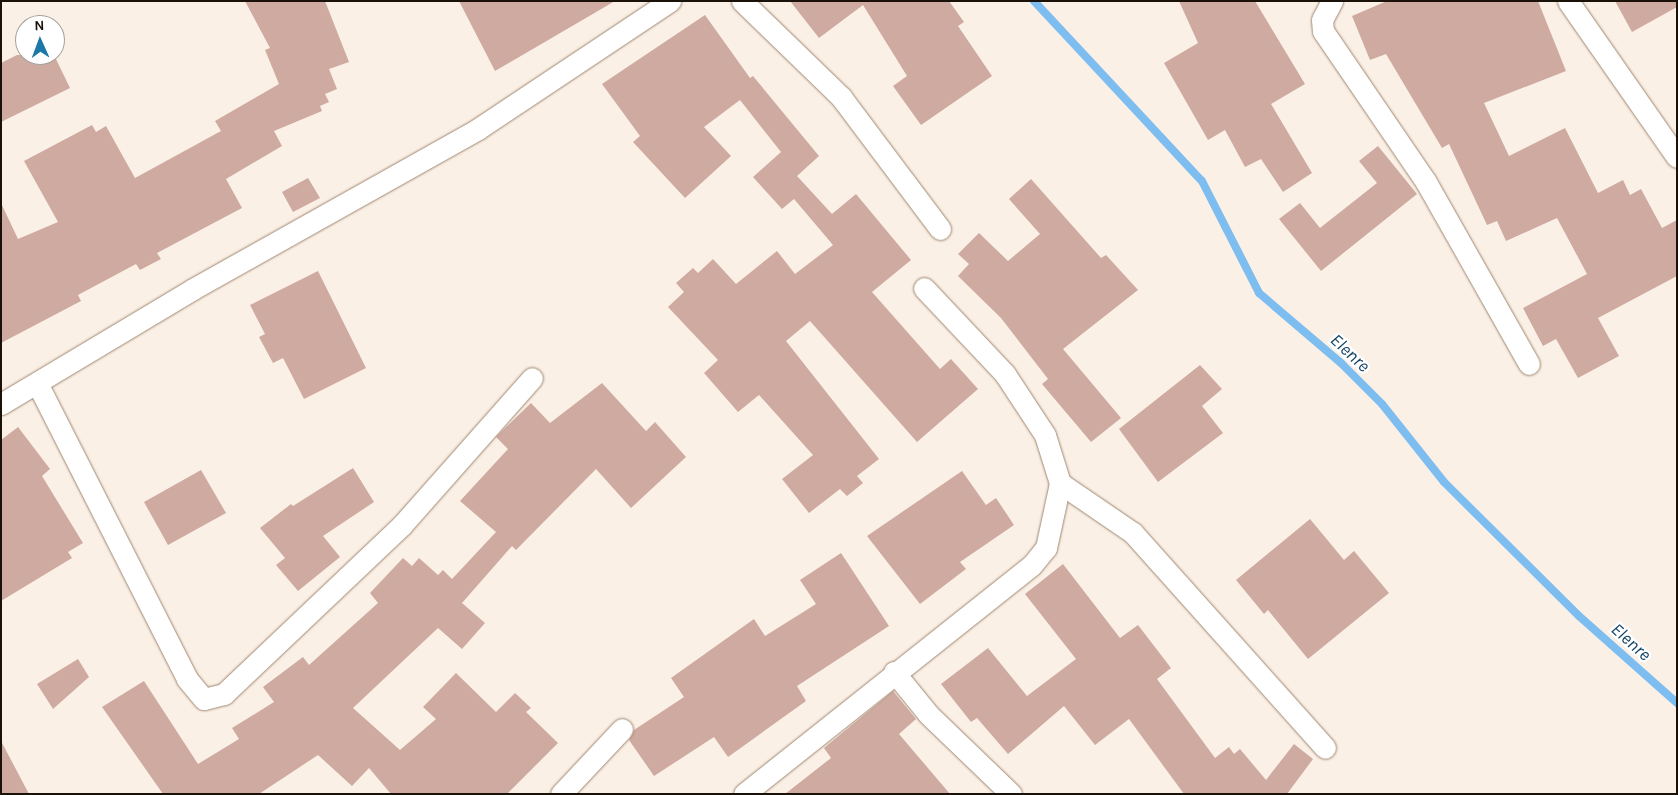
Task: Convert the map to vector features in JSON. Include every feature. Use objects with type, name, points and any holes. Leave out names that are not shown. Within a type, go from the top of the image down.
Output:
[{"type":"street","points":[[742,1],[841,97],[940,229]]},
{"type":"street","points":[[1568,1],[1677,158]]},
{"type":"street","points":[[1329,2],[1322,20],[1323,32],[1426,182],[1529,364]]},
{"type":"street","points":[[1,404],[193,289],[478,129],[663,3]]},
{"type":"street","points":[[744,794],[894,672],[1032,565],[1046,548],[1053,528],[1060,483],[1046,435],[1005,374],[924,288]]},
{"type":"street","points":[[37,382],[187,679],[204,699],[224,694],[402,525],[532,378]]},
{"type":"street","points":[[1060,483],[1133,533],[1325,748]]},
{"type":"street","points":[[894,672],[929,715],[1011,794]]},
{"type":"street","points":[[561,794],[622,729]]},
{"type":"building","points":[[245,1],[325,1],[349,62],[329,69],[337,89],[325,94],[329,102],[320,106],[322,111],[274,131],[282,146],[226,179],[242,208],[157,253],[161,259],[140,270],[136,264],[78,295],[81,301],[1,343],[1,203],[18,239],[58,222],[24,161],[92,125],[96,132],[106,126],[135,178],[221,131],[215,121],[279,84],[265,50],[270,48]]},
{"type":"building","points":[[459,1],[615,1],[495,71]]},
{"type":"building","points":[[790,1],[949,1],[964,22],[958,26],[992,76],[921,125],[893,86],[907,76],[863,5],[819,38]]},
{"type":"building","points":[[1179,1],[1255,1],[1305,84],[1271,104],[1312,173],[1283,192],[1261,159],[1245,167],[1225,130],[1208,140],[1164,63],[1198,43]]},
{"type":"building","points":[[1387,1],[1538,1],[1566,71],[1484,103],[1509,156],[1565,128],[1598,193],[1623,180],[1630,195],[1641,189],[1662,228],[1677,220],[1677,276],[1598,318],[1619,356],[1578,378],[1556,339],[1543,346],[1523,308],[1587,274],[1557,218],[1506,241],[1497,221],[1487,225],[1449,144],[1442,148],[1386,54],[1370,60],[1352,16]]},
{"type":"building","points":[[1615,1],[1677,1],[1677,7],[1632,32]]},
{"type":"building","points":[[705,15],[750,78],[753,76],[819,156],[797,176],[832,214],[856,194],[911,260],[872,292],[940,369],[951,359],[978,389],[917,442],[810,321],[786,341],[879,459],[857,476],[863,483],[847,496],[840,489],[809,513],[782,479],[813,455],[759,395],[738,412],[704,373],[718,360],[668,307],[684,292],[676,283],[693,268],[698,273],[713,259],[736,284],[777,251],[795,274],[833,245],[794,199],[782,209],[753,177],[781,152],[740,100],[704,127],[731,156],[685,198],[633,142],[640,136],[602,84]]},
{"type":"building","points":[[15,56],[15,65],[59,65],[70,88],[1,122],[1,63]]},
{"type":"building","points":[[1378,146],[1417,194],[1321,271],[1279,219],[1300,203],[1320,228],[1377,183],[1359,161]]},
{"type":"building","points":[[308,178],[320,198],[293,212],[282,192]]},
{"type":"building","points":[[1031,179],[1101,258],[1106,255],[1138,290],[1063,349],[1121,418],[1091,442],[1042,384],[1048,379],[1001,318],[958,276],[969,264],[958,254],[979,233],[1008,261],[1040,234],[1009,199]]},
{"type":"building","points":[[318,271],[366,368],[304,399],[283,358],[273,363],[259,337],[265,334],[250,305]]},
{"type":"building","points":[[1200,365],[1222,389],[1202,406],[1223,433],[1158,482],[1119,429]]},
{"type":"building","points":[[602,383],[646,431],[655,422],[686,457],[631,508],[596,469],[516,550],[512,546],[462,603],[485,623],[462,649],[438,628],[353,708],[400,750],[436,719],[423,707],[456,673],[496,712],[515,693],[531,708],[526,712],[558,743],[507,794],[391,794],[369,768],[352,786],[318,755],[259,794],[163,794],[102,707],[144,681],[198,764],[239,739],[232,728],[274,702],[263,687],[303,657],[309,665],[378,603],[370,593],[403,558],[412,566],[419,558],[438,575],[443,570],[452,579],[496,532],[460,501],[508,449],[496,437],[503,430],[531,403],[550,423]]},
{"type":"building","points":[[18,427],[50,469],[42,476],[83,543],[68,552],[72,558],[1,601],[1,440]]},
{"type":"building","points":[[353,468],[374,502],[323,536],[340,557],[298,591],[276,565],[285,558],[260,528],[291,504],[293,506]]},
{"type":"building","points":[[201,470],[226,513],[168,545],[144,502]]},
{"type":"building","points":[[962,471],[986,505],[996,498],[1014,525],[960,562],[966,569],[920,604],[867,536]]},
{"type":"building","points":[[1310,519],[1344,560],[1354,551],[1389,593],[1308,659],[1268,610],[1264,614],[1236,580]]},
{"type":"building","points":[[841,553],[889,626],[797,686],[806,701],[728,757],[714,737],[654,776],[629,740],[634,730],[684,697],[671,678],[754,619],[765,636],[816,604],[800,580]]},
{"type":"building","points":[[1063,564],[1120,638],[1138,625],[1171,668],[1157,679],[1215,758],[1229,747],[1234,754],[1240,749],[1266,780],[1294,744],[1313,759],[1287,794],[1184,794],[1129,719],[1095,745],[1064,706],[1008,754],[977,718],[971,722],[941,684],[988,648],[1027,696],[1076,659],[1025,594]]},
{"type":"building","points":[[78,659],[89,677],[53,709],[37,684]]},
{"type":"building","points":[[893,691],[916,719],[899,734],[950,794],[785,794],[831,758],[824,748]]},
{"type":"building","points":[[1,741],[29,794],[1,794]]},
{"type":"waterway","name":"Elenre","points":[[1034,1],[1202,181],[1259,293],[1341,363],[1382,404],[1444,482],[1579,616],[1677,703]]}]
